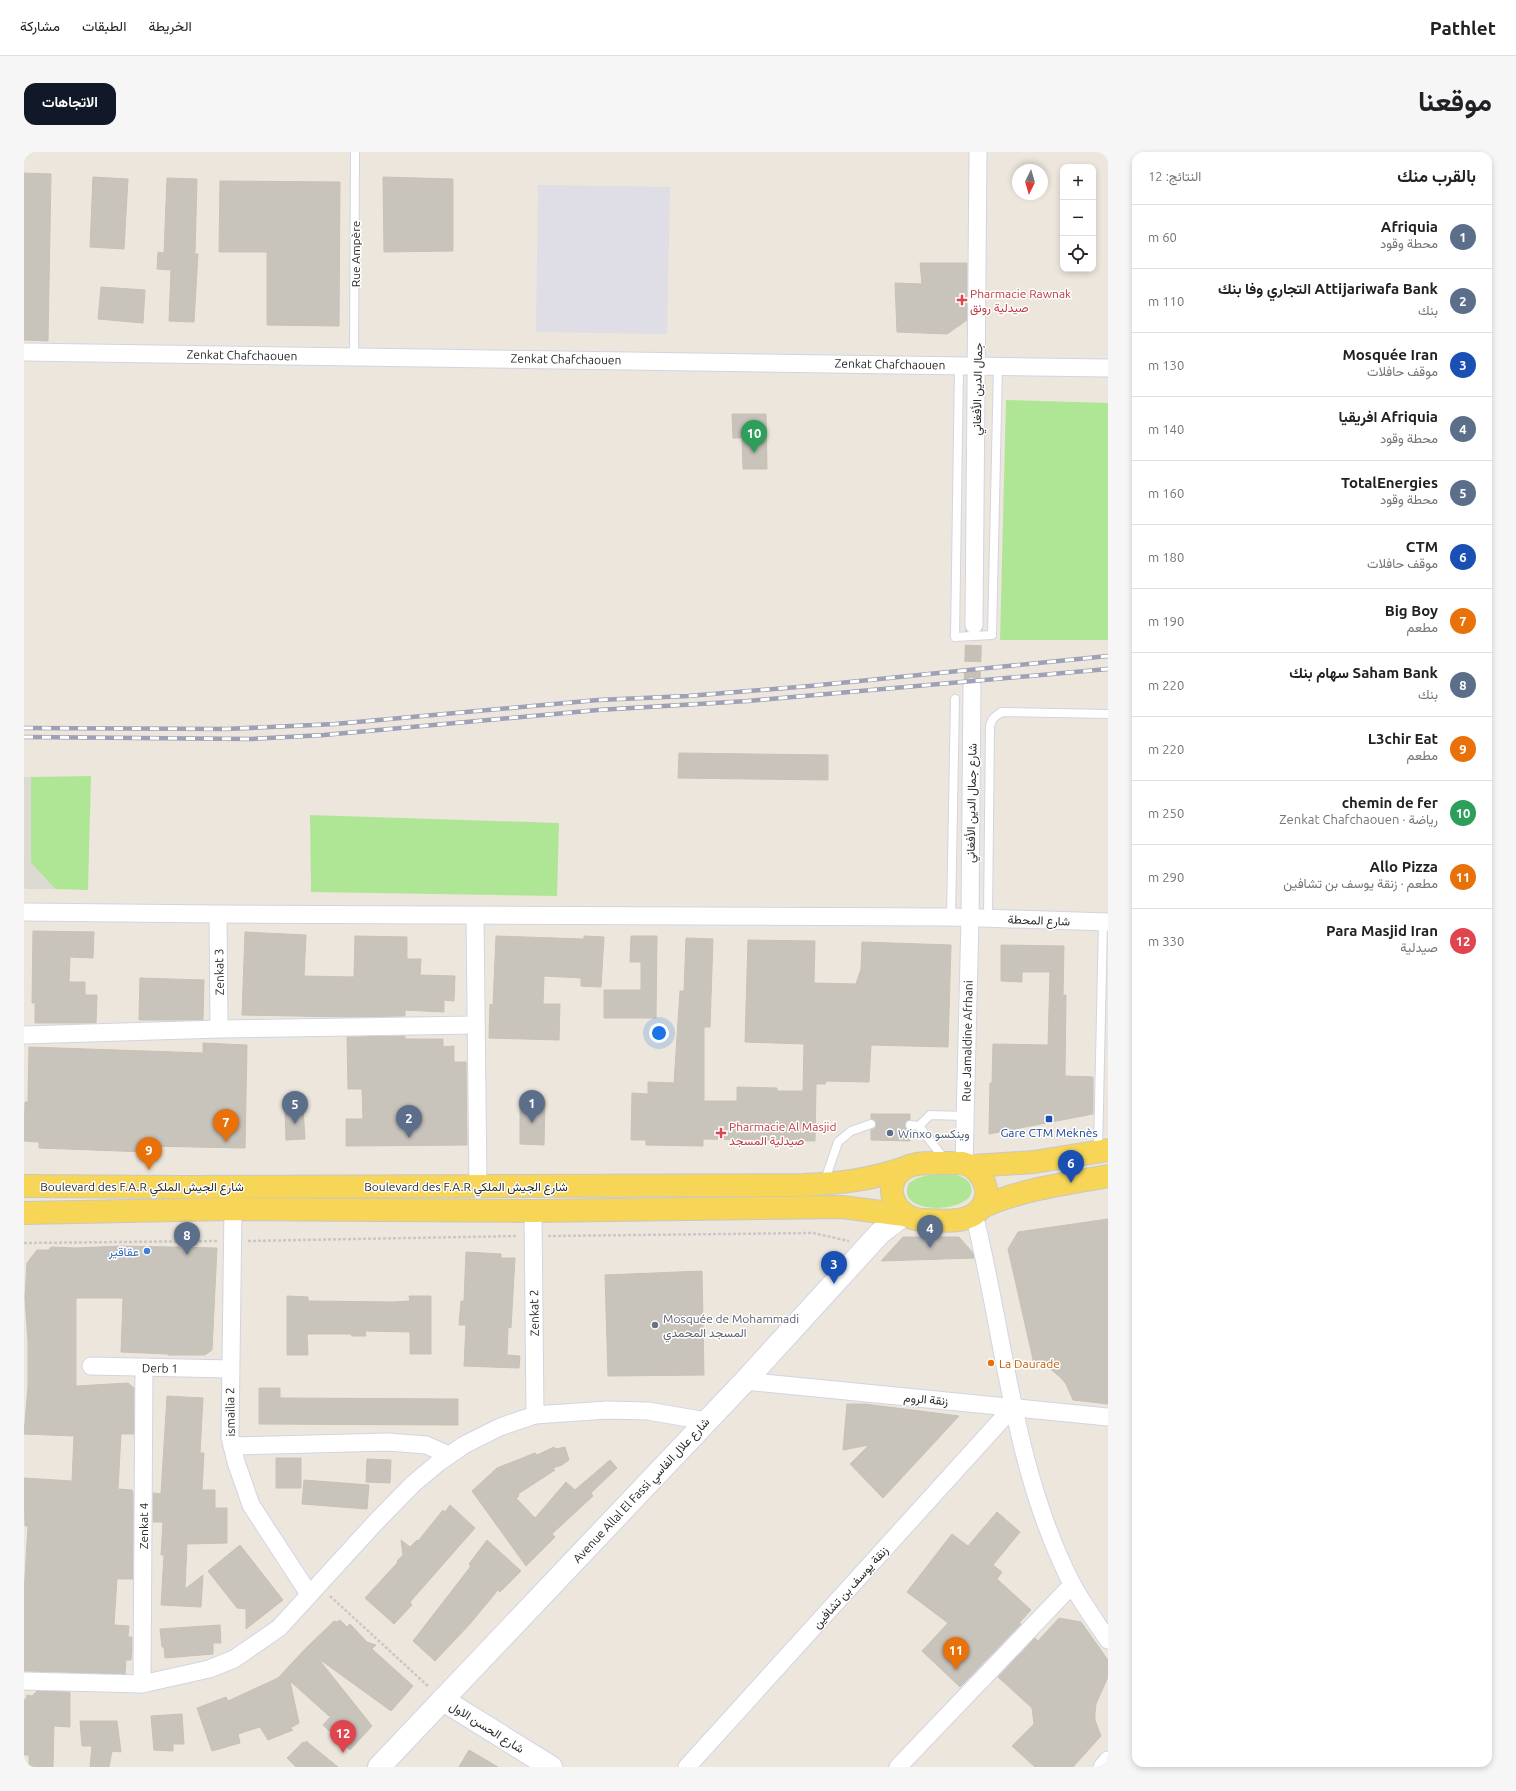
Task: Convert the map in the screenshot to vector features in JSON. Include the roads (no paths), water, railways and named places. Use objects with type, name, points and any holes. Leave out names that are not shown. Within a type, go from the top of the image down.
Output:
[{"type":"main road","name":"Boulevard des F.A.R شارع الجيش الملكي","points":[[24,1186],[824,1184],[848,1182],[876,1177],[914,1164],[1028,1162],[1103,1151]]},
{"type":"main road","points":[[961,1164],[979,1172],[984,1180],[987,1190],[986,1199],[978,1211]]},
{"type":"main road","points":[[904,1215],[897,1208],[893,1200],[892,1192],[896,1178],[905,1168]]},
{"type":"main road","name":"Boulevard des F.A.R شارع الجيش الملكي","points":[[24,1214],[233,1209],[533,1211],[842,1207],[904,1215],[921,1220],[959,1219],[968,1218],[1000,1199],[1030,1189],[1108,1176]]},
{"type":"street","name":"جمال الدين الأفغاني","points":[[974,626],[978,152]]},
{"type":"street","name":"Zenkat Chafchaouen","points":[[24,352],[1108,368]]},
{"type":"street","name":"شارع جمال الدين الأفغاني","points":[[970,918],[972,688]]},
{"type":"street","name":"شارع المحطة","points":[[24,912],[475,916],[951,917],[1105,922]]},
{"type":"street","name":"Zenkat 3","points":[[218,914],[219,1029]]},
{"type":"street","points":[[475,916],[478,1186]]},
{"type":"street","name":"Rue Jamaldine Afrhani","points":[[961,1164],[965,1116],[970,918]]},
{"type":"street","points":[[24,1035],[219,1029],[476,1025]]},
{"type":"street","name":"ismailia 2","points":[[233,1209],[230,1437],[243,1484],[251,1506],[314,1590]]},
{"type":"street","name":"Zenkat 2","points":[[533,1211],[535,1414]]},
{"type":"street","points":[[978,1211],[1013,1407],[1033,1488],[1045,1524],[1072,1585],[1108,1640]]},
{"type":"street","name":"Avenue Allal El Fassi شارع علال الفاسي","points":[[379,1767],[745,1381],[880,1233],[904,1215]]},
{"type":"street","name":"Derb 1","points":[[91,1366],[230,1369]]},
{"type":"street","name":"Zenkat 4","points":[[142,1684],[144,1368]]},
{"type":"street","name":"زنقة الروم","points":[[745,1381],[1108,1417]]},
{"type":"street","name":"زنقة يوسف بن تشافين","points":[[687,1767],[1013,1407]]},
{"type":"street","points":[[24,1681],[142,1684],[209,1669],[234,1659],[279,1628],[414,1484],[449,1455],[464,1445],[500,1427],[535,1414],[607,1410],[648,1411],[706,1421]]},
{"type":"street","points":[[232,1446],[388,1442],[426,1445],[449,1455]]},
{"type":"street","points":[[898,1767],[1072,1585]]},
{"type":"street","name":"شارع الحسن الاول","points":[[443,1700],[551,1767]]},
{"type":"street","points":[[1102,1767],[1108,1760]]},
{"type":"lane","name":"Rue Ampère","points":[[354,357],[355,152]]},
{"type":"lane","points":[[959,366],[955,637],[992,635],[998,366]]},
{"type":"lane","points":[[951,917],[955,698]]},
{"type":"lane","points":[[988,918],[991,720],[995,715],[1002,712],[1108,714]]},
{"type":"lane","points":[[1103,1151],[1105,922]]},
{"type":"lane","points":[[961,1164],[914,1126],[930,1115],[965,1116]]},
{"type":"lane","points":[[824,1184],[838,1142],[851,1130],[871,1124]]},
{"type":"tunnel","points":[[972,687],[974,625]]},
{"type":"railway","points":[[24,728],[226,729],[335,724],[598,700],[688,696],[810,686],[1108,656]]},
{"type":"railway","points":[[24,737],[251,739],[324,735],[598,710],[748,701],[1108,669]]},
{"type":"place","name":"Pharmacie Rawnak صيدلية رونق","points":[[962,300]]},
{"type":"place","name":"chemin de fer","points":[[754,453]]},
{"type":"place","name":"Gare CTM Meknès","points":[[1049,1119]]},
{"type":"place","name":"Afriquia","points":[[532,1123]]},
{"type":"place","name":"TotalEnergies","points":[[295,1124]]},
{"type":"place","name":"Pharmacie Al Masjid صيدلية المسجد","points":[[721,1133]]},
{"type":"place","name":"Winxo وينكسو","points":[[890,1133]]},
{"type":"place","name":"Attijariwafa Bank التجاري وفا بنك","points":[[409,1138]]},
{"type":"place","name":"Big Boy","points":[[226,1142]]},
{"type":"place","name":"L3chir Eat","points":[[149,1170]]},
{"type":"place","name":"CTM","points":[[1071,1183]]},
{"type":"place","name":"Afriquia افريقيا","points":[[930,1248]]},
{"type":"place","name":"عقاقير","points":[[147,1251]]},
{"type":"place","name":"Saham Bank سهام بنك","points":[[187,1255]]},
{"type":"place","name":"Mosquée Iran","points":[[834,1284]]},
{"type":"place","name":"Mosquée de Mohammadi المسجد المحمدي","points":[[655,1325]]},
{"type":"place","name":"La Daurade","points":[[991,1363]]},
{"type":"place","name":"Allo Pizza","points":[[956,1670]]},
{"type":"place","name":"Para Masjid Iran","points":[[343,1753]]}]
